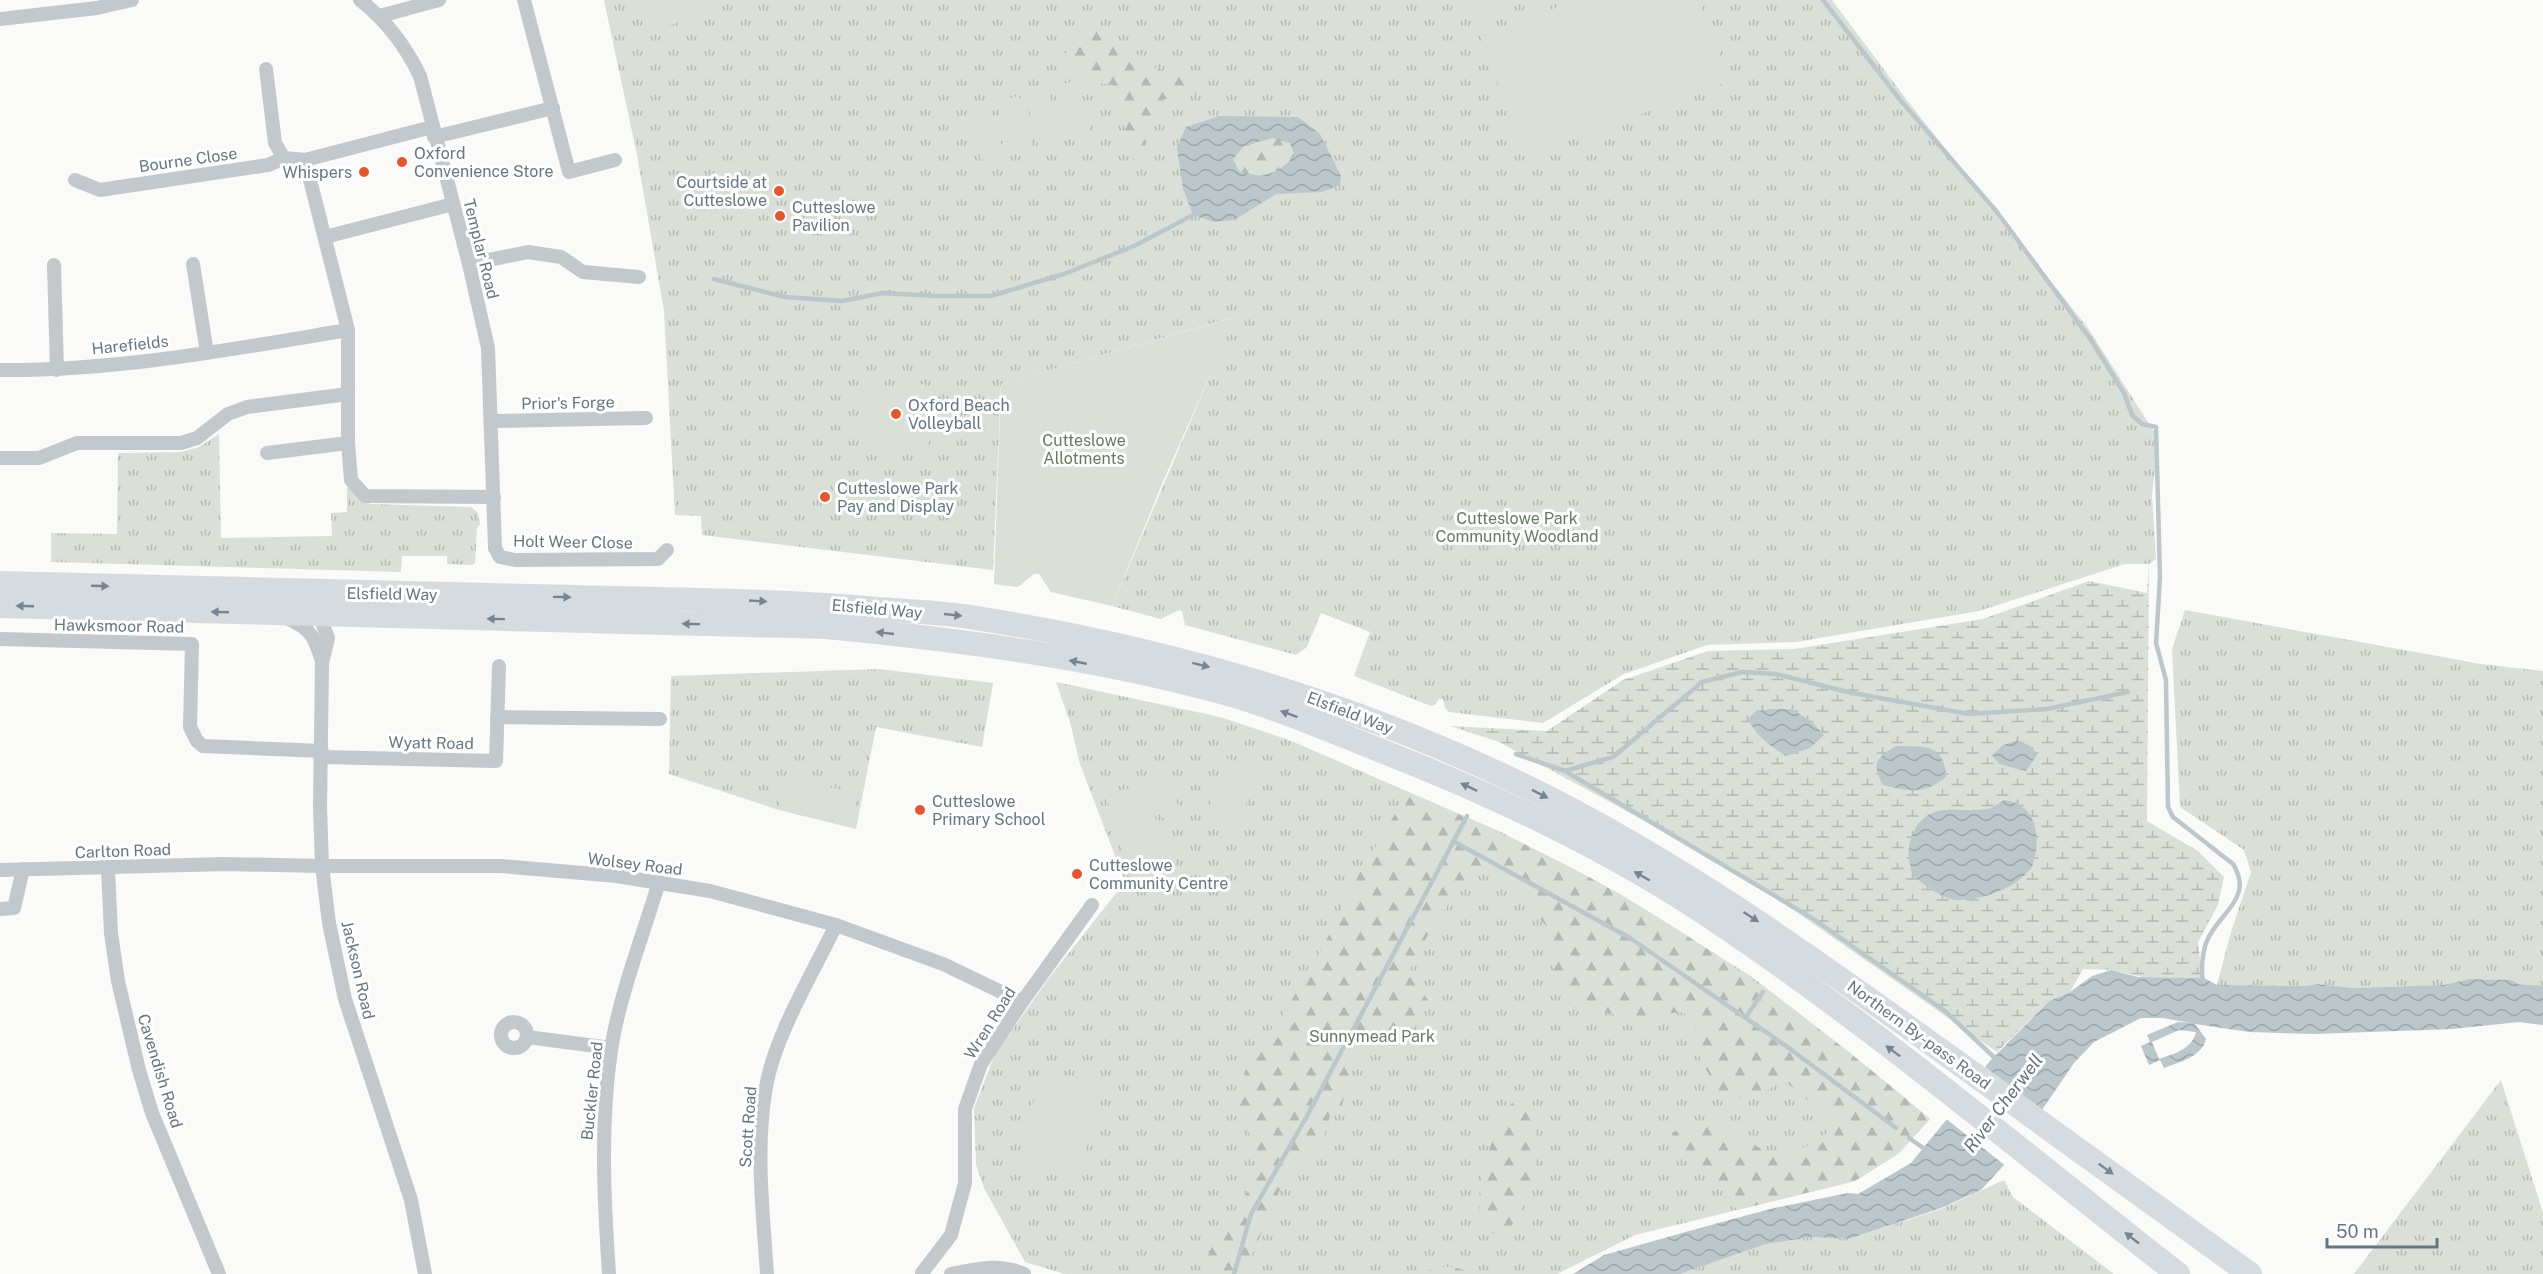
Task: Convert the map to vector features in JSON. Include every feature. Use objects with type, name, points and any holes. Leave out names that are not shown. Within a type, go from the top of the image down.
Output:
[{"type":"highway","name":"Elsfield Way","points":[[0,583],[741,600],[956,615],[1061,633],[1231,672],[1293,691],[1461,756],[1597,823],[1697,895]]},
{"type":"highway","name":"Elsfield Way","points":[[0,606],[827,627],[952,639],[1135,672],[1226,694],[1288,713],[1452,779],[1697,895]]},
{"type":"highway","name":"Northern By-pass Road","points":[[1697,895],[1809,955],[2250,1274]]},
{"type":"highway","name":"Northern By-pass Road","points":[[1697,895],[1792,974],[2178,1274]]},
{"type":"street","points":[[0,19],[97,8],[132,0]]},
{"type":"street","name":"Templar Road","points":[[360,0],[380,16],[407,49],[420,76],[469,264],[488,348],[495,532]]},
{"type":"street","points":[[380,16],[439,0]]},
{"type":"street","points":[[524,0],[569,172],[615,160]]},
{"type":"street","points":[[266,69],[275,143],[284,158]]},
{"type":"street","points":[[494,497],[365,496],[351,480],[348,443],[348,330],[305,160],[553,108]]},
{"type":"street","name":"Bourne Close","points":[[75,180],[100,190],[120,185],[268,165],[284,158],[305,160]]},
{"type":"street","points":[[325,237],[453,204]]},
{"type":"street","points":[[469,264],[528,252],[561,257],[583,272],[639,277]]},
{"type":"street","points":[[193,264],[207,353]]},
{"type":"street","points":[[54,265],[57,370]]},
{"type":"street","name":"Harefields","points":[[0,370],[57,370],[207,353],[348,330]]},
{"type":"street","points":[[0,458],[39,458],[77,443],[181,443],[197,438],[228,414],[248,407],[348,394]]},
{"type":"street","name":"Prior's Forge","points":[[491,421],[646,418]]},
{"type":"street","points":[[267,453],[348,443]]},
{"type":"street","name":"Holt Weer Close","points":[[495,532],[495,548],[500,556],[515,560],[658,559],[667,550]]},
{"type":"street","name":"Jackson Road","points":[[298,591],[320,615],[328,638],[322,663],[321,754],[322,866],[329,923],[345,999],[411,1200],[424,1274]]},
{"type":"street","name":"Jackson Road","points":[[279,613],[304,626],[313,635],[322,663]]},
{"type":"street","name":"Hawksmoor Road","points":[[0,639],[192,644],[190,727],[193,735],[203,746],[321,754]]},
{"type":"street","name":"Wyatt Road","points":[[321,754],[496,761],[499,666]]},
{"type":"street","points":[[497,717],[660,719]]},
{"type":"street","name":"Wolsey Road","points":[[225,864],[501,866],[659,882],[710,891],[837,924],[943,964],[1022,1002]]},
{"type":"street","name":"Carlton Road","points":[[0,870],[108,869],[225,864]]},
{"type":"street","points":[[0,909],[14,908],[23,869]]},
{"type":"street","name":"Cavendish Road","points":[[108,869],[111,933],[118,981],[139,1070],[152,1113],[219,1274]]},
{"type":"street","name":"Buckler Road","points":[[609,1274],[603,1182],[604,1115],[611,1048],[628,981],[659,882]]},
{"type":"street","name":"Wren Road","points":[[924,1274],[951,1235],[965,1183],[965,1109],[981,1064],[1022,1002],[1092,905]]},
{"type":"street","name":"Scott Road","points":[[767,1274],[761,1183],[761,1130],[766,1086],[782,1036],[837,924]]},
{"type":"street","points":[[527,1037],[611,1048]]},
{"type":"street","points":[[951,1274],[990,1267],[1018,1271]]},
{"type":"green space","name":"Cutteslowe Park Community Woodland","points":[[604,0],[1832,0],[1906,99],[2088,328],[2158,438],[2152,496],[2156,559],[2149,564],[2125,564],[1979,611],[1796,642],[1707,645],[1624,674],[1543,723],[1449,712],[1445,708],[1443,699],[1439,699],[1435,705],[1431,706],[1354,676],[1370,632],[1321,613],[1307,647],[1296,655],[1185,625],[1182,611],[1179,610],[1161,619],[1112,606],[1235,317],[1001,384],[993,570],[702,535],[701,516],[675,515],[664,311],[637,155]]},
{"type":"green space","points":[[640,0],[706,0],[710,14],[648,31]]},
{"type":"green space","points":[[1467,0],[1525,0],[1474,19]]},
{"type":"green space","points":[[1576,0],[1699,0],[1730,81],[1525,157],[1480,36]]},
{"type":"green space","points":[[1096,24],[1154,67],[1214,90],[1161,100],[1158,112],[1144,124],[1146,161],[1135,165],[1112,85],[1085,81],[1082,67],[1072,70],[1065,54]]},
{"type":"green space","points":[[1077,80],[1090,131],[1067,137],[1054,87]]},
{"type":"green space","points":[[1048,88],[1061,139],[1038,145],[1025,94]]},
{"type":"green space","points":[[1019,96],[1032,146],[1009,152],[996,102]]},
{"type":"green space","points":[[990,104],[1004,154],[981,160],[967,110]]},
{"type":"green space","points":[[1273,138],[1290,143],[1295,156],[1270,174],[1256,175],[1239,171],[1233,159],[1244,146]]},
{"type":"green space","name":"Cutteslowe Allotments","points":[[1236,317],[1164,479],[1112,606],[1051,592],[1039,574],[1034,574],[1018,587],[994,584],[1001,384]]},
{"type":"green space","name":"Oxford Beach Volleyball","points":[[925,384],[929,448],[868,451],[864,388]]},
{"type":"green space","points":[[219,434],[221,538],[332,536],[331,513],[347,512],[347,487],[370,504],[471,507],[478,513],[480,524],[477,528],[475,563],[472,565],[447,564],[447,556],[402,556],[401,572],[51,562],[51,533],[117,534],[118,453],[181,452],[199,447]]},
{"type":"green space","points":[[2149,564],[2147,821],[2198,851],[2224,877],[2218,905],[2198,942],[2202,978],[2143,977],[2111,970],[2083,969],[2070,992],[2049,1001],[1997,1052],[1739,872],[1499,742],[1450,726],[1547,731],[1623,680],[1708,651],[1795,649],[1983,619],[2089,581],[2147,593]]},
{"type":"green space","points":[[2185,610],[2481,664],[2543,671],[2543,986],[2519,984],[2511,980],[2469,979],[2443,985],[2353,988],[2317,984],[2304,986],[2217,985],[2231,932],[2251,872],[2244,850],[2180,807],[2172,649]]},
{"type":"green space","points":[[879,669],[993,683],[982,747],[876,727],[856,829],[779,810],[669,774],[671,676]]},
{"type":"green space","name":"Sunnymead Park","points":[[1056,682],[1220,717],[1289,740],[1501,832],[1620,894],[1752,977],[1849,1052],[1930,1119],[1898,1154],[1855,1181],[1635,1235],[1557,1274],[1065,1274],[1025,1262],[984,1188],[976,1165],[974,1108],[994,1056],[1049,978],[1125,882],[1080,764],[1070,722]]},
{"type":"green space","points":[[1226,758],[1258,769],[1235,836],[1203,825]]},
{"type":"green space","points":[[1169,777],[1180,812],[1163,818],[1152,782]]},
{"type":"green space","points":[[786,778],[857,793],[851,824],[779,809]]},
{"type":"green space","points":[[1145,783],[1167,856],[1129,869],[1106,795]]},
{"type":"green space","points":[[1408,792],[1543,853],[1595,880],[1662,920],[1781,1000],[1930,1119],[1898,1154],[1855,1181],[1737,1210],[1710,1174],[1673,1147],[1672,1133],[1690,1124],[1710,1126],[1735,1135],[1778,1158],[1820,1141],[1839,1119],[1809,1101],[1782,1079],[1768,1090],[1746,1098],[1719,1095],[1699,1055],[1693,1018],[1681,1012],[1642,1017],[1578,1010],[1561,996],[1551,962],[1546,926],[1520,894],[1488,867],[1462,889],[1441,914],[1408,974],[1428,1000],[1418,1023],[1392,1040],[1360,1045],[1351,1065],[1341,1110],[1330,1116],[1321,1147],[1284,1180],[1244,1274],[1200,1274],[1214,1242],[1239,1212],[1256,1172],[1253,1147],[1236,1101],[1249,1059],[1287,1008],[1322,949],[1357,878]]},
{"type":"green space","points":[[1041,1071],[1102,1087],[1079,1178],[1018,1163]]},
{"type":"green space","points":[[2501,1080],[2543,1213],[2543,1274],[2354,1274]]},
{"type":"green space","points":[[1512,1103],[1528,1109],[1539,1123],[1535,1130],[1537,1142],[1534,1170],[1520,1212],[1513,1224],[1506,1234],[1490,1233],[1482,1221],[1479,1209],[1482,1177],[1498,1126]]},
{"type":"green space","points":[[2004,1180],[2013,1197],[2114,1274],[1680,1274],[1766,1244],[1813,1237],[1849,1239],[1941,1209]]},
{"type":"green space","points":[[1436,1267],[1454,1267],[1474,1273],[1422,1274]]},
{"type":"water","points":[[1219,116],[1298,117],[1320,134],[1341,176],[1340,185],[1322,192],[1276,194],[1236,219],[1214,222],[1193,215],[1183,189],[1177,148],[1186,127]],"holes":[[[1273,138],[1290,143],[1295,156],[1270,174],[1256,175],[1239,171],[1233,159],[1244,146]]]},
{"type":"water","points":[[1792,709],[1811,721],[1824,735],[1810,748],[1786,756],[1764,740],[1748,719],[1755,712]]},
{"type":"water","points":[[2016,741],[2028,745],[2037,755],[2026,771],[1999,764],[1992,755],[2003,745]]},
{"type":"water","points":[[1896,746],[1924,747],[1937,752],[1944,766],[1946,777],[1939,783],[1924,789],[1909,790],[1883,785],[1877,771],[1877,762]]},
{"type":"water","points":[[2004,800],[2013,802],[2027,811],[2036,832],[2037,841],[2032,866],[2017,882],[1987,896],[1957,900],[1939,894],[1913,876],[1909,859],[1911,837],[1921,821],[1928,815],[1946,810],[1988,809]]},
{"type":"water","name":"River Cherwell","points":[[2111,970],[2138,977],[2204,978],[2217,985],[2304,986],[2317,984],[2353,988],[2443,985],[2469,979],[2511,980],[2519,984],[2543,986],[2543,1025],[2519,1022],[2452,1029],[2314,1034],[2249,1032],[2195,1024],[2206,1039],[2204,1045],[2195,1055],[2164,1068],[2160,1060],[2149,1065],[2141,1046],[2150,1042],[2147,1035],[2178,1022],[2191,1023],[2163,1018],[2141,1018],[2094,1042],[2074,1063],[2005,1164],[1981,1190],[1941,1208],[1849,1239],[1813,1237],[1766,1244],[1680,1274],[1573,1274],[1604,1255],[1689,1231],[1770,1209],[1848,1193],[1858,1194],[1911,1163],[1989,1062],[2049,1001],[2070,992],[2092,976]],"holes":[[[2179,1030],[2196,1032],[2191,1043],[2186,1047],[2159,1059],[2152,1042]]]},
{"type":"pier","points":[[1982,1065],[2044,1111],[2024,1136],[2007,1167],[1945,1118]]},
{"type":"waterway","points":[[1823,0],[1901,101],[1997,212],[2091,340],[2124,393],[2132,415],[2142,424],[2156,427],[2160,577],[2156,643],[2166,680],[2168,807],[2173,817],[2233,864],[2239,876],[2240,887],[2232,906],[2207,941],[2202,962],[2203,982]]},
{"type":"waterway","points":[[714,279],[785,297],[842,301],[883,293],[991,296],[1064,274],[1134,246],[1193,215]]},
{"type":"waterway","points":[[1565,771],[1613,757],[1702,682],[1742,672],[1776,674],[1852,693],[1969,714],[2047,709],[2128,692]]},
{"type":"waterway","points":[[1516,754],[1565,771],[1812,918],[1945,1011],[1997,1060]]},
{"type":"waterway","points":[[1234,1274],[1251,1214],[1307,1116],[1467,816]]},
{"type":"waterway","points":[[1453,841],[1630,938],[1786,1046],[1896,1128]]},
{"type":"waterway","points":[[1746,1017],[1763,992]]},
{"type":"waterway","points":[[1909,1138],[1926,1150]]},
{"type":"place","name":"Oxford Convenience Store","points":[[402,162]]},
{"type":"place","name":"Whispers","points":[[364,172]]},
{"type":"place","name":"Courtside at Cutteslowe","points":[[779,191]]},
{"type":"place","name":"Cutteslowe Pavilion","points":[[780,216]]},
{"type":"place","name":"Oxford Beach Volleyball","points":[[896,414]]},
{"type":"place","name":"Cutteslowe Park Pay and Display","points":[[825,497]]},
{"type":"place","name":"Cutteslowe Primary School","points":[[920,810]]},
{"type":"place","name":"Cutteslowe Community Centre","points":[[1077,874]]}]
